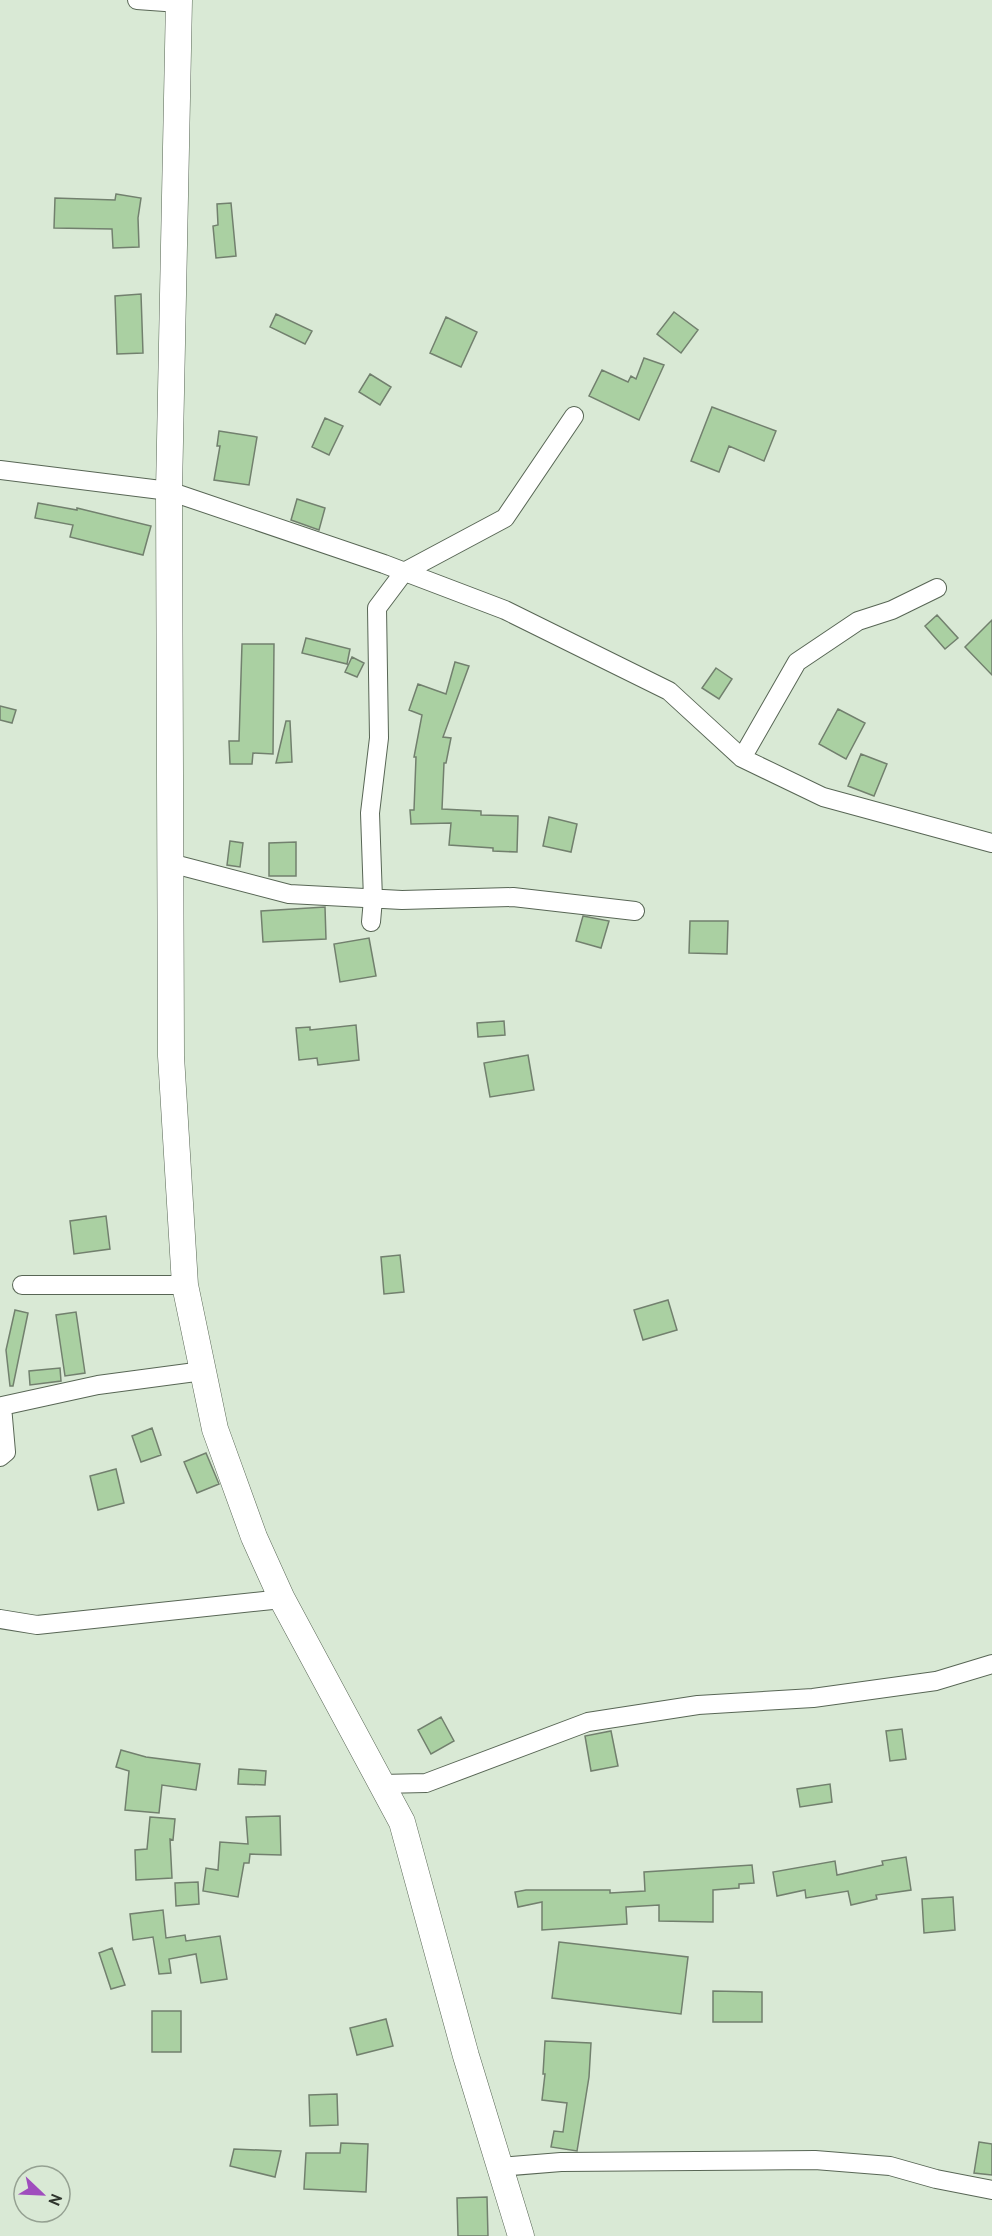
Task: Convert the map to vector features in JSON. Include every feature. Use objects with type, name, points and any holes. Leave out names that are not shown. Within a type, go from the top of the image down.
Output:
[{"type":"main road","points":[[179,2],[169,491],[170,863],[171,1056],[185,1285],[215,1429],[254,1537],[282,1599],[402,1822],[466,2056],[521,2236]]},
{"type":"street","points":[[137,0],[179,2]]},
{"type":"street","points":[[371,922],[373,899],[370,813],[379,738],[377,608],[404,572],[505,518],[574,416]]},
{"type":"street","points":[[0,470],[169,491],[404,572],[505,610],[669,692],[742,758],[823,797],[992,843]]},
{"type":"street","points":[[742,758],[797,662],[858,621],[892,610],[937,588]]},
{"type":"street","points":[[170,863],[289,894],[402,900],[513,897],[635,910]]},
{"type":"street","points":[[22,1285],[185,1285]]},
{"type":"street","points":[[0,1457],[6,1452],[2,1406],[98,1385],[203,1371]]},
{"type":"street","points":[[0,1619],[38,1625],[282,1599]]},
{"type":"street","points":[[381,1784],[426,1783],[588,1722],[698,1705],[813,1698],[925,1683],[992,1664]]},
{"type":"street","points":[[500,2167],[561,2162],[815,2160],[890,2166],[936,2179],[992,2190]]},
{"type":"building","points":[[116,194],[141,198],[138,218],[139,247],[113,248],[112,229],[54,228],[55,198],[115,200]]},
{"type":"building","points":[[231,203],[236,256],[216,258],[213,226],[218,225],[217,204]]},
{"type":"building","points":[[141,294],[143,353],[117,354],[115,296]]},
{"type":"building","points":[[674,312],[698,330],[681,353],[657,334]]},
{"type":"building","points":[[276,314],[312,331],[305,344],[270,327]]},
{"type":"building","points":[[446,317],[477,332],[461,367],[430,353]]},
{"type":"building","points":[[644,358],[664,365],[639,420],[589,396],[602,370],[628,382],[631,376],[636,379]]},
{"type":"building","points":[[370,374],[391,387],[380,405],[359,392]]},
{"type":"building","points":[[712,407],[776,431],[764,461],[729,446],[719,472],[691,461]]},
{"type":"building","points":[[325,418],[343,426],[329,455],[312,447]]},
{"type":"building","points":[[219,431],[257,437],[249,485],[214,480],[220,446],[217,446]]},
{"type":"building","points":[[297,499],[325,508],[319,530],[291,520]]},
{"type":"building","points":[[38,503],[77,510],[77,508],[151,526],[143,555],[70,537],[73,525],[35,518]]},
{"type":"building","points":[[937,615],[958,638],[945,649],[925,626]]},
{"type":"building","points":[[992,620],[992,675],[965,647]]},
{"type":"building","points":[[306,638],[350,649],[347,664],[302,653]]},
{"type":"building","points":[[242,644],[274,644],[273,754],[253,753],[252,764],[230,764],[229,741],[239,741]]},
{"type":"building","points":[[352,657],[364,663],[357,677],[345,672]]},
{"type":"building","points":[[455,662],[469,666],[443,737],[451,738],[446,763],[444,763],[442,809],[481,811],[481,815],[518,816],[517,852],[449,845],[451,823],[411,824],[410,810],[414,810],[416,757],[414,757],[422,715],[409,710],[418,684],[446,694]]},
{"type":"building","points":[[716,668],[732,679],[719,699],[702,688]]},
{"type":"building","points":[[0,706],[16,710],[12,723],[0,720]]},
{"type":"building","points":[[838,709],[865,723],[846,759],[819,744]]},
{"type":"building","points":[[286,721],[290,721],[292,762],[276,763]]},
{"type":"building","points":[[861,754],[887,764],[874,796],[848,786]]},
{"type":"building","points":[[549,817],[577,824],[571,852],[543,846]]},
{"type":"building","points":[[230,841],[243,843],[240,867],[227,865]]},
{"type":"building","points":[[296,842],[296,876],[269,876],[269,843]]},
{"type":"building","points":[[325,907],[326,939],[263,942],[261,911]]},
{"type":"building","points":[[583,916],[609,921],[601,948],[576,941]]},
{"type":"building","points":[[690,921],[728,921],[727,954],[689,953]]},
{"type":"building","points":[[369,938],[376,976],[340,982],[334,944]]},
{"type":"building","points":[[504,1021],[505,1035],[478,1037],[477,1023]]},
{"type":"building","points":[[356,1025],[359,1060],[318,1065],[317,1058],[299,1060],[296,1028],[310,1027],[310,1030]]},
{"type":"building","points":[[528,1055],[534,1090],[490,1097],[484,1063]]},
{"type":"building","points":[[106,1216],[110,1249],[74,1254],[70,1221]]},
{"type":"building","points":[[400,1255],[404,1292],[384,1294],[381,1257]]},
{"type":"building","points":[[668,1300],[677,1330],[643,1340],[634,1310]]},
{"type":"building","points":[[15,1310],[28,1313],[13,1386],[10,1386],[6,1350]]},
{"type":"building","points":[[76,1312],[85,1373],[65,1376],[56,1315]]},
{"type":"building","points":[[60,1368],[61,1381],[30,1385],[29,1371]]},
{"type":"building","points":[[152,1428],[161,1455],[141,1462],[132,1436]]},
{"type":"building","points":[[206,1453],[219,1484],[197,1493],[184,1462]]},
{"type":"building","points":[[116,1469],[124,1503],[98,1510],[90,1476]]},
{"type":"building","points":[[441,1717],[454,1741],[431,1754],[418,1730]]},
{"type":"building","points":[[902,1729],[906,1759],[890,1761],[886,1731]]},
{"type":"building","points":[[611,1731],[618,1766],[591,1771],[585,1736]]},
{"type":"building","points":[[121,1750],[146,1757],[200,1764],[196,1790],[162,1785],[159,1813],[125,1810],[129,1771],[116,1767]]},
{"type":"building","points":[[239,1769],[266,1771],[265,1785],[238,1784]]},
{"type":"building","points":[[830,1784],[832,1802],[800,1807],[797,1789]]},
{"type":"building","points":[[280,1816],[281,1855],[250,1854],[249,1863],[244,1863],[238,1897],[203,1891],[206,1868],[218,1870],[220,1842],[248,1844],[246,1817]]},
{"type":"building","points":[[150,1817],[175,1819],[173,1840],[170,1839],[172,1878],[136,1880],[135,1850],[147,1849]]},
{"type":"building","points":[[906,1857],[911,1890],[876,1895],[877,1899],[851,1905],[848,1891],[806,1898],[805,1890],[777,1896],[773,1872],[835,1861],[837,1875],[883,1865],[882,1861]]},
{"type":"building","points":[[752,1865],[754,1883],[739,1884],[739,1888],[713,1890],[713,1922],[659,1921],[659,1905],[626,1907],[627,1924],[542,1930],[542,1902],[518,1907],[515,1892],[526,1890],[610,1890],[610,1893],[645,1891],[644,1872]]},
{"type":"building","points":[[198,1882],[199,1904],[176,1906],[175,1883]]},
{"type":"building","points":[[953,1897],[955,1930],[924,1933],[922,1899]]},
{"type":"building","points":[[163,1910],[166,1938],[185,1935],[186,1941],[220,1936],[227,1979],[201,1983],[196,1954],[169,1959],[171,1973],[159,1974],[153,1937],[133,1940],[130,1914]]},
{"type":"building","points":[[559,1942],[688,1957],[681,2014],[552,1998]]},
{"type":"building","points":[[112,1948],[125,1985],[111,1989],[99,1953]]},
{"type":"building","points":[[713,1991],[762,1992],[762,2022],[713,2022]]},
{"type":"building","points":[[152,2011],[181,2011],[181,2052],[152,2052]]},
{"type":"building","points":[[386,2019],[393,2046],[357,2055],[350,2028]]},
{"type":"building","points":[[545,2041],[591,2043],[589,2077],[577,2151],[551,2147],[554,2131],[563,2132],[567,2103],[542,2100]]},
{"type":"building","points":[[337,2094],[338,2125],[310,2126],[309,2095]]},
{"type":"building","points":[[979,2142],[992,2144],[992,2175],[974,2173]]},
{"type":"building","points":[[341,2143],[368,2144],[366,2192],[304,2189],[306,2153],[340,2153]]},
{"type":"building","points":[[234,2149],[281,2151],[275,2177],[230,2166]]},
{"type":"building","points":[[487,2197],[488,2236],[458,2236],[457,2198]]}]
